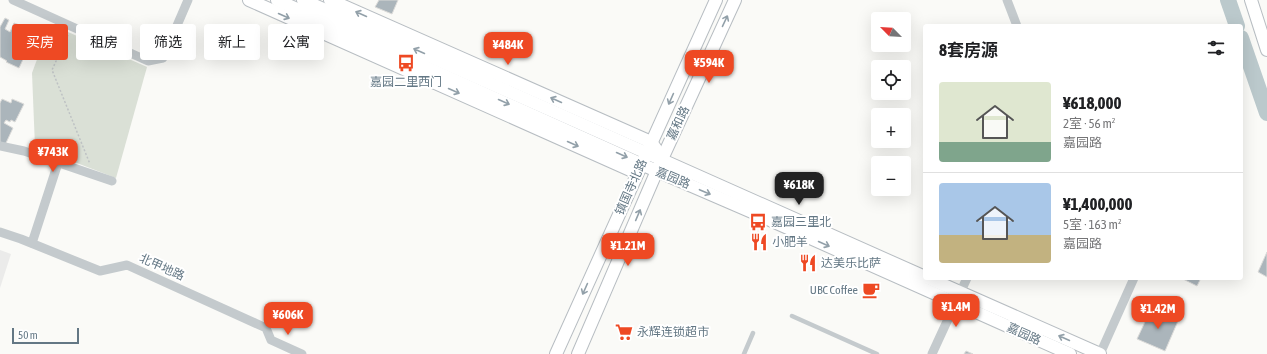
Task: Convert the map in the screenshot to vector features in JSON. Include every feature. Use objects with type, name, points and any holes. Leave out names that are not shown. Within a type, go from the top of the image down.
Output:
[{"type":"main road","points":[[248,0],[639,168]]},
{"type":"main road","name":"嘉园路","points":[[277,0],[639,168],[657,171],[958,298],[1100,354]]},
{"type":"main road","name":"嘉园路","points":[[303,0],[649,147],[662,159],[923,276]]},
{"type":"main road","points":[[330,0],[649,147]]},
{"type":"main road","name":"嘉和路","points":[[649,147],[716,0]]},
{"type":"main road","name":"嘉和路","points":[[662,159],[735,0]]},
{"type":"main road","points":[[1251,0],[1267,50]]},
{"type":"main road","name":"镇国寺北路","points":[[556,354],[649,147]]},
{"type":"main road","name":"镇国寺北路","points":[[578,354],[662,159]]},
{"type":"main road","name":"嘉园路","points":[[931,280],[958,298],[1070,354]]},
{"type":"street","points":[[13,0],[148,61],[162,58],[188,0]]},
{"type":"street","points":[[1007,0],[1016,24]]},
{"type":"street","points":[[0,146],[24,151],[112,181]]},
{"type":"street","points":[[32,243],[58,163]]},
{"type":"street","name":"北甲地路","points":[[0,232],[32,243],[100,271],[127,265],[266,328],[271,340],[302,354]]},
{"type":"street","points":[[932,354],[966,280]]},
{"type":"street","points":[[1100,354],[1133,280]]},
{"type":"lane","points":[[792,316],[877,354]]},
{"type":"lane","points":[[744,354],[753,333]]},
{"type":"path","points":[[72,26],[52,70],[94,175]]},
{"type":"shaded area","points":[[68,32],[76,36],[76,60],[131,60],[147,67],[116,178],[35,147],[32,73],[37,60],[68,60]]},
{"type":"shaded area","points":[[0,250],[11,254],[0,288]]},
{"type":"building","points":[[379,0],[398,0],[392,14],[375,7]]},
{"type":"building","points":[[5,18],[9,20],[5,29],[10,32],[12,28],[12,60],[23,60],[19,68],[6,62],[7,61],[0,57],[0,27]]},
{"type":"building","points":[[2,99],[11,103],[12,99],[24,104],[15,122],[6,120],[4,123],[13,128],[5,145],[0,142],[0,103]]},
{"type":"building","points":[[1267,252],[1267,277],[1258,272]]},
{"type":"building","points":[[1185,280],[1200,280],[1197,286]]},
{"type":"building","points":[[1151,309],[1178,321],[1165,351],[1137,339]]},
{"type":"building","points":[[966,351],[973,354],[964,354]]},
{"type":"waterway","points":[[1228,0],[1236,24]]},
{"type":"waterway","points":[[1243,44],[1267,113]]},
{"type":"place","name":"嘉园二里西门","points":[[406,63]]},
{"type":"place","name":"嘉园三里北","points":[[758,222]]},
{"type":"place","name":"小肥羊","points":[[759,242]]},
{"type":"place","name":"达美乐比萨","points":[[808,263]]},
{"type":"place","name":"UBC Coffee","points":[[871,290]]},
{"type":"place","name":"永辉连锁超市","points":[[624,332]]}]
